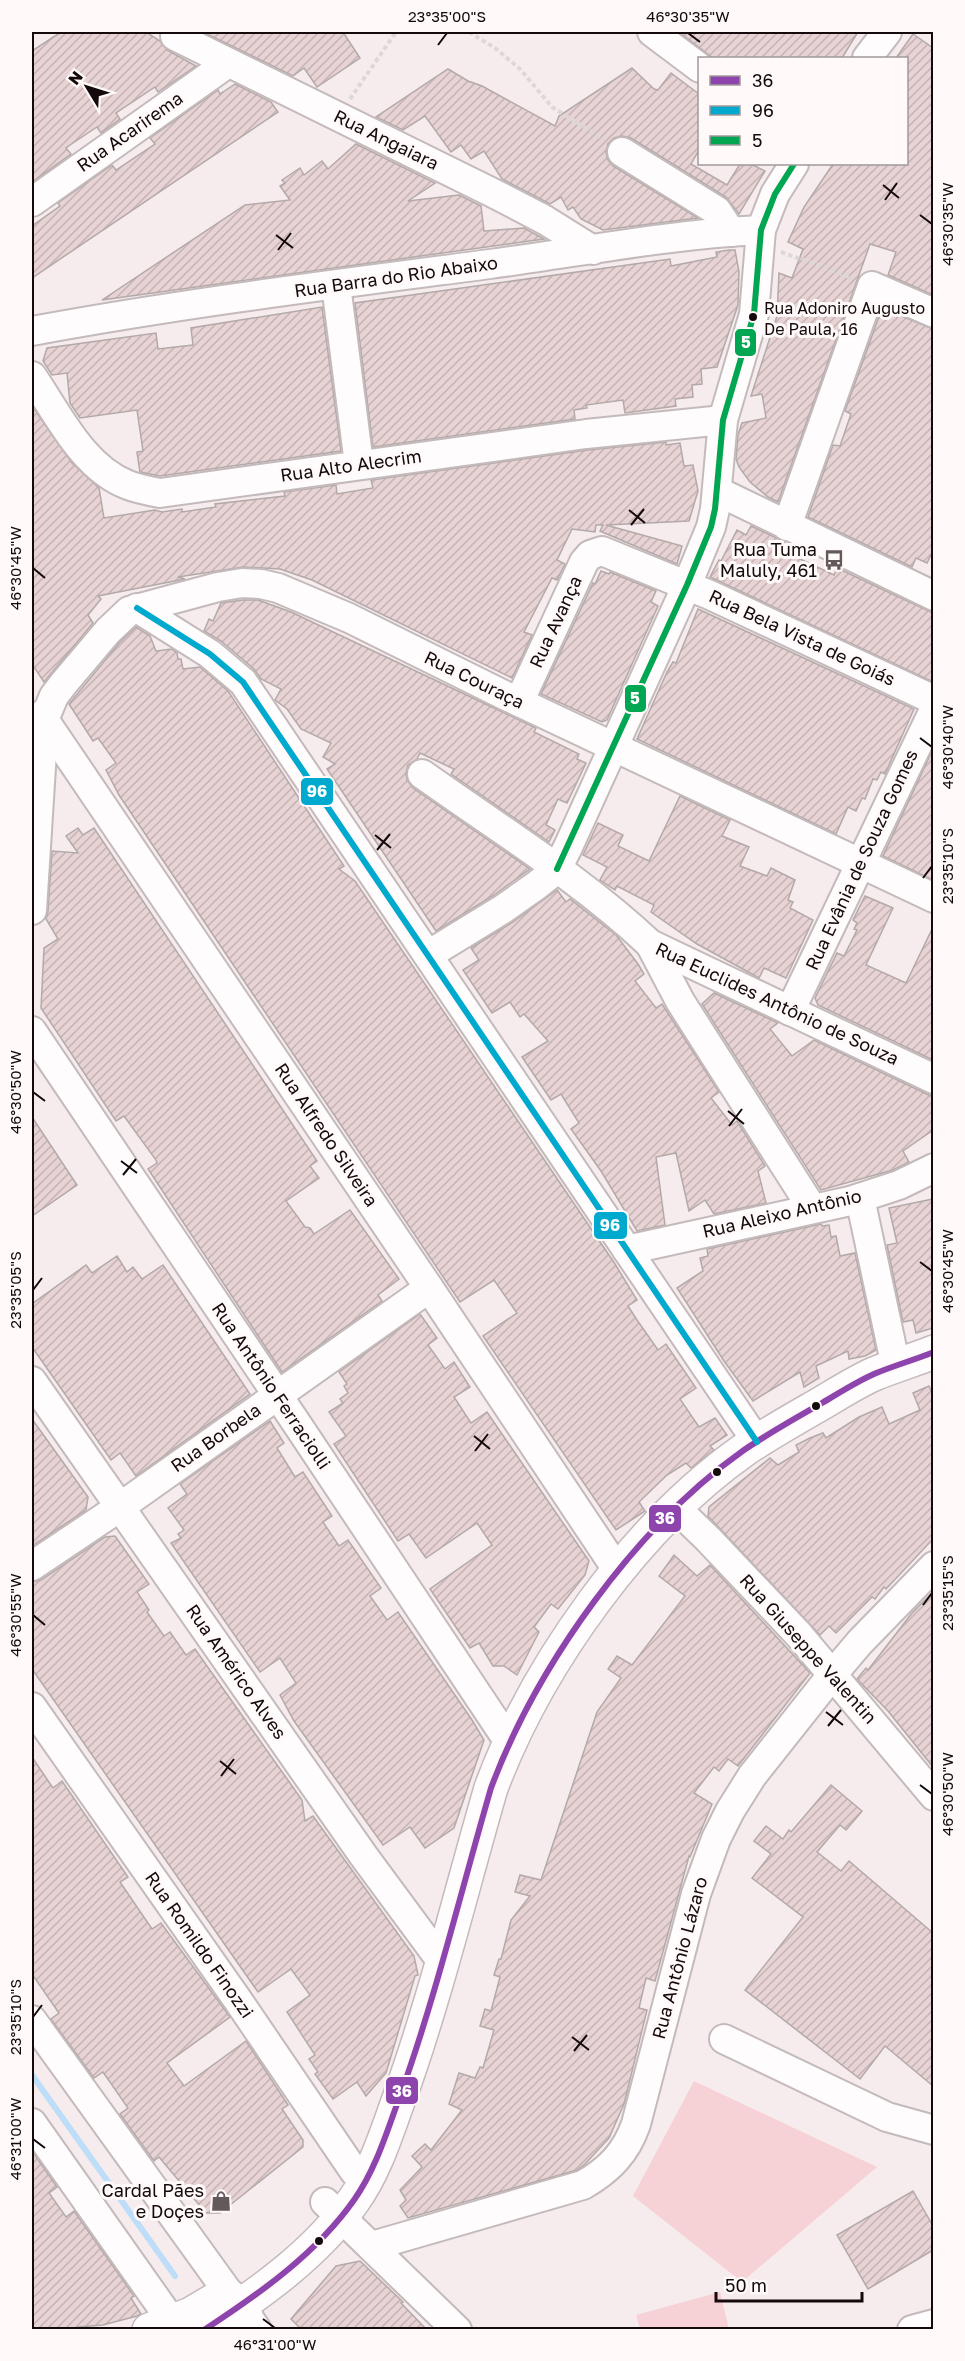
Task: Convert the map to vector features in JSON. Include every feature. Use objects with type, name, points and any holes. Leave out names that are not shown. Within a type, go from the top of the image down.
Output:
[{"type":"main road","points":[[204,2330],[243,2309],[295,2233],[333,2210],[360,2177],[385,2136],[409,2071],[491,1788],[509,1742],[540,1684],[575,1629],[618,1571],[646,1538],[699,1487],[757,1442],[873,1374],[933,1352]]},
{"type":"main road","points":[[166,2327],[243,2309]]},
{"type":"street","points":[[652,32],[698,68]]},
{"type":"street","points":[[868,57],[887,32]]},
{"type":"street","name":"Rua Angaiara","points":[[175,36],[504,198],[545,220],[592,250]]},
{"type":"street","name":"Rua Acarirema","points":[[32,202],[228,63]]},
{"type":"street","points":[[622,152],[717,211],[731,232]]},
{"type":"street","points":[[428,955],[503,909],[557,869],[687,585],[711,527],[717,491],[723,420],[751,328],[757,297],[761,238],[775,194],[793,165]]},
{"type":"street","name":"Rua Barra do Rio Abaixo","points":[[32,331],[98,319],[336,285],[731,232],[761,238]]},
{"type":"street","points":[[336,285],[360,464]]},
{"type":"street","points":[[787,526],[872,286],[933,313]]},
{"type":"street","name":"Rua Alto Alecrim","points":[[32,376],[84,452],[103,471],[127,485],[160,494],[360,464],[586,434],[723,420]]},
{"type":"street","points":[[717,491],[933,594]]},
{"type":"street","name":"Rua Bela Vista de Goiás","points":[[602,551],[687,585],[933,700]]},
{"type":"street","name":"Rua Avança","points":[[519,702],[585,562],[590,555],[602,551]]},
{"type":"street","name":"Rua Couraça","points":[[32,910],[38,710],[54,696],[121,617],[136,608],[242,583],[278,588],[349,618],[519,702],[933,898]]},
{"type":"street","points":[[136,608],[210,654],[243,682],[757,1442]]},
{"type":"street","name":"Rua Alfredo Silveira","points":[[38,710],[618,1571]]},
{"type":"street","name":"Rua Evânia de Souza Gomes","points":[[790,1011],[933,710]]},
{"type":"street","name":"Rua Euclides Antônio de Souza","points":[[422,774],[617,912],[650,944],[933,1079]]},
{"type":"street","points":[[650,944],[680,1001],[812,1209]]},
{"type":"street","name":"Rua Antônio Ferraciolli","points":[[32,1031],[509,1742]]},
{"type":"street","name":"Rua Aleixo Antônio","points":[[627,1250],[860,1198],[899,1185],[933,1168]]},
{"type":"street","points":[[860,1198],[896,1367]]},
{"type":"street","name":"Rua Borbela","points":[[32,1566],[120,1507],[429,1288]]},
{"type":"street","name":"Rua Américo Alves","points":[[32,1381],[357,1847],[442,1962]]},
{"type":"street","name":"Rua Giuseppe Valentin","points":[[677,1509],[731,1563],[832,1675],[933,1796]]},
{"type":"street","name":"Rua Antônio Lázaro","points":[[372,2246],[583,2185],[600,2175],[618,2159],[630,2142],[636,2124],[696,1894],[716,1839],[730,1811],[752,1776],[832,1675],[860,1642],[933,1566]]},
{"type":"street","name":"Rua Romildo Finozzi","points":[[32,1707],[360,2177]]},
{"type":"street","points":[[32,2020],[243,2309]]},
{"type":"street","points":[[723,2039],[887,2117],[933,2130]]},
{"type":"street","points":[[32,2123],[166,2327]]},
{"type":"street","points":[[333,2210],[457,2330]]},
{"type":"street","points":[[912,2330],[933,2324]]},
{"type":"path","points":[[338,117],[396,32]]},
{"type":"path","points":[[469,32],[495,48],[520,69],[552,107],[622,152]]},
{"type":"path","points":[[761,238],[790,254],[872,286]]},
{"type":"shaded area","points":[[694,2081],[877,2167],[742,2282],[633,2196]]},
{"type":"shaded area","points":[[720,2292],[729,2329],[640,2329],[636,2315]]},
{"type":"building","points":[[61,32],[146,32],[160,41],[167,50],[196,66],[158,92],[155,87],[116,113],[120,119],[101,133],[97,127],[70,145],[66,148],[71,154],[32,182],[32,51]]},
{"type":"building","points":[[203,32],[343,32],[360,58],[317,87],[304,68],[293,76]]},
{"type":"building","points":[[679,32],[858,32],[843,57],[712,57]]},
{"type":"building","points":[[913,34],[933,48],[933,295],[888,275],[896,252],[870,244],[778,502],[750,482],[736,459],[738,435],[742,423],[766,418],[762,394],[751,396],[777,316],[779,273],[792,278],[803,249],[788,242],[804,207],[832,165],[908,165],[908,57],[897,57]]},
{"type":"building","points":[[632,68],[654,89],[658,90],[671,73],[698,93],[698,152],[691,164],[727,185],[739,165],[753,165],[765,171],[739,214],[726,197],[631,138],[622,136],[614,138],[608,144],[606,152],[613,166],[698,218],[603,230],[581,219],[573,207],[568,210],[561,197],[550,204],[502,179],[484,151],[471,159],[461,145],[451,152],[425,116],[403,130],[376,117],[448,69],[555,126],[559,116]]},
{"type":"building","points":[[235,84],[271,102],[278,112],[32,278],[32,226],[60,206],[58,203],[112,165],[116,170],[155,144],[150,138],[218,90],[220,94]]},
{"type":"building","points":[[356,144],[435,183],[408,201],[459,195],[481,206],[484,231],[524,228],[544,239],[102,300],[245,205],[290,200],[280,186],[285,183],[282,180],[300,168],[304,175],[322,161],[328,169]]},
{"type":"building","points":[[735,250],[739,272],[738,305],[717,367],[701,369],[702,384],[692,385],[693,397],[675,399],[676,406],[625,413],[623,400],[586,405],[587,408],[574,410],[575,419],[373,447],[355,303],[670,259],[671,266],[717,257],[716,252]]},
{"type":"building","points":[[322,307],[341,451],[160,476],[140,472],[137,452],[143,451],[137,410],[80,418],[70,403],[67,373],[52,375],[43,361],[47,348],[156,333],[158,349],[193,345],[191,328]]},
{"type":"building","points":[[882,308],[933,329],[933,551],[927,563],[916,558],[912,567],[808,517],[833,445],[840,446],[851,414],[845,411]]},
{"type":"building","points":[[32,406],[72,463],[99,488],[104,518],[155,510],[162,512],[182,509],[182,512],[216,507],[215,504],[285,496],[284,492],[336,485],[337,494],[373,488],[371,480],[588,450],[666,442],[666,445],[680,443],[684,466],[693,465],[698,491],[689,521],[606,525],[682,546],[677,564],[600,531],[603,525],[596,525],[595,532],[572,529],[557,560],[565,564],[557,580],[552,578],[524,632],[532,635],[512,678],[312,580],[280,569],[243,567],[178,577],[185,579],[98,596],[101,599],[88,615],[93,623],[44,682],[32,664]]},
{"type":"building","points":[[751,526],[785,542],[781,550],[834,575],[837,568],[933,613],[933,682],[710,577],[737,530],[746,535]]},
{"type":"building","points":[[601,571],[609,574],[610,572],[656,591],[651,602],[658,606],[607,720],[602,722],[541,694],[593,583],[595,584]]},
{"type":"building","points":[[258,600],[291,612],[536,728],[534,732],[579,754],[577,759],[586,763],[567,803],[558,799],[546,825],[555,830],[549,842],[451,774],[454,769],[420,753],[417,759],[408,765],[407,780],[413,788],[530,869],[494,895],[436,931],[327,769],[335,764],[323,757],[331,743],[301,729],[287,709],[275,700],[281,689],[261,679],[254,669],[221,641],[204,631],[209,619],[213,621],[221,603]]},
{"type":"building","points":[[698,609],[914,709],[885,774],[881,772],[877,780],[873,779],[865,799],[862,798],[856,811],[848,807],[836,834],[637,739],[667,672],[673,662],[676,663]]},
{"type":"building","points":[[136,627],[150,636],[156,651],[172,649],[177,653],[178,659],[181,659],[183,669],[200,667],[228,691],[344,866],[339,869],[355,881],[615,1264],[637,1300],[628,1306],[637,1320],[658,1350],[666,1344],[696,1388],[680,1399],[699,1427],[715,1418],[727,1435],[710,1446],[714,1450],[691,1468],[686,1463],[667,1475],[639,1502],[645,1511],[616,1530],[483,1336],[517,1313],[494,1280],[460,1302],[119,795],[106,770],[116,763],[98,738],[93,741],[69,704],[120,642]]},
{"type":"building","points":[[933,749],[933,880],[883,856]]},
{"type":"building","points":[[680,796],[730,820],[722,836],[749,847],[740,866],[767,876],[771,868],[795,880],[788,900],[793,902],[790,908],[813,920],[786,978],[764,968],[759,978],[697,944],[651,912],[654,905],[617,886],[615,890],[600,880],[607,867],[583,855],[598,823],[623,835],[618,846],[649,861]]},
{"type":"building","points":[[78,828],[83,835],[94,828],[317,1161],[310,1166],[319,1178],[286,1201],[305,1227],[310,1228],[314,1234],[350,1210],[399,1279],[378,1295],[382,1301],[282,1372],[148,1169],[157,1163],[156,1160],[124,1116],[116,1121],[41,1008],[44,948],[58,939],[46,919],[52,851],[78,853],[66,836]]},
{"type":"building","points":[[557,890],[566,902],[570,899],[616,935],[638,964],[644,974],[635,981],[656,1008],[662,1004],[719,1092],[711,1098],[732,1125],[737,1121],[765,1166],[758,1171],[766,1203],[714,1214],[705,1200],[689,1211],[676,1153],[656,1157],[665,1225],[637,1231],[601,1171],[571,1129],[579,1123],[561,1094],[551,1100],[522,1057],[548,1041],[524,1014],[520,1017],[510,1002],[492,1013],[463,970],[479,960],[471,948],[513,922]]},
{"type":"building","points":[[865,896],[893,908],[866,965],[906,983],[933,927],[933,1060],[818,1005],[815,998],[837,953],[844,956],[857,930],[854,929],[857,923],[853,920]]},
{"type":"building","points":[[714,993],[778,1023],[770,1029],[792,1056],[814,1040],[933,1097],[933,1130],[903,1151],[909,1162],[893,1170],[821,1190],[702,1004]]},
{"type":"building","points":[[32,1117],[77,1185],[32,1216]]},
{"type":"building","points":[[933,1199],[933,1328],[916,1333],[913,1320],[903,1322],[887,1245],[897,1243],[889,1208]]},
{"type":"building","points":[[821,1224],[822,1226],[829,1225],[831,1237],[836,1236],[840,1256],[855,1253],[876,1350],[865,1356],[849,1359],[848,1351],[816,1366],[819,1378],[804,1387],[800,1372],[753,1401],[677,1288],[703,1271],[700,1258],[708,1256],[707,1249]]},
{"type":"building","points":[[117,1256],[127,1272],[133,1267],[142,1279],[163,1265],[250,1394],[136,1476],[120,1453],[111,1460],[32,1347],[32,1304],[86,1265],[92,1273]]},
{"type":"building","points":[[420,1314],[437,1338],[428,1345],[445,1369],[454,1362],[470,1387],[454,1397],[471,1423],[487,1412],[589,1561],[585,1575],[558,1609],[551,1604],[534,1627],[539,1632],[517,1675],[504,1666],[493,1666],[479,1643],[470,1648],[430,1589],[492,1545],[477,1523],[426,1558],[409,1534],[398,1541],[334,1444],[346,1436],[329,1412],[343,1403],[340,1399],[348,1393],[344,1386],[347,1384],[339,1372]]},
{"type":"building","points":[[929,1386],[933,1396],[933,1539],[886,1589],[884,1587],[875,1599],[872,1597],[836,1633],[829,1626],[820,1635],[708,1516],[709,1507],[770,1458],[778,1465],[799,1452],[796,1445],[810,1438],[823,1433],[826,1438],[859,1417],[882,1407],[889,1424],[920,1410],[913,1393]]},
{"type":"building","points":[[32,1419],[88,1497],[86,1510],[32,1546]]},
{"type":"building","points":[[270,1421],[284,1443],[277,1448],[295,1477],[303,1472],[332,1516],[323,1522],[339,1546],[348,1540],[381,1588],[370,1596],[387,1620],[398,1612],[484,1740],[454,1828],[425,1848],[410,1827],[383,1845],[294,1721],[280,1695],[296,1683],[280,1658],[260,1672],[171,1543],[181,1538],[178,1534],[184,1530],[168,1508],[187,1494],[180,1484]]},
{"type":"building","points":[[115,1536],[149,1584],[137,1592],[149,1610],[147,1612],[164,1636],[170,1632],[186,1655],[195,1649],[302,1800],[305,1821],[313,1816],[414,1956],[418,1975],[415,1976],[386,2073],[366,2096],[357,2082],[333,2099],[315,2074],[318,2072],[309,2059],[315,2055],[287,2012],[310,1995],[291,1969],[258,1992],[32,1669],[32,1582],[41,1580],[105,1537]]},
{"type":"building","points":[[674,1555],[697,1576],[710,1565],[810,1673],[738,1766],[728,1759],[719,1771],[714,1767],[694,1793],[712,1804],[689,1856],[655,1981],[646,1978],[639,2008],[647,2010],[624,2104],[609,2138],[577,2170],[408,2218],[400,2206],[406,2200],[400,2190],[422,2167],[412,2156],[425,2144],[431,2150],[462,2110],[449,2104],[459,2073],[475,2078],[480,2067],[483,2068],[494,2030],[480,2026],[485,2009],[491,2011],[500,1977],[494,1975],[499,1959],[501,1959],[511,1920],[530,1896],[515,1892],[520,1875],[541,1880],[597,1712],[621,1678],[608,1669],[617,1656],[632,1665],[685,1596],[659,1576]]},
{"type":"building","points":[[933,1592],[933,1767],[888,1711],[857,1679],[866,1668],[868,1670],[912,1613]]},
{"type":"building","points":[[32,1757],[53,1788],[62,1781],[128,1877],[120,1882],[152,1929],[161,1923],[230,2017],[167,2063],[184,2086],[246,2041],[288,2105],[282,2109],[303,2140],[303,2147],[220,2213],[206,2213],[159,2157],[154,2161],[120,2114],[128,2108],[103,2072],[94,2078],[51,2019],[59,2013],[32,1974]]},
{"type":"building","points":[[831,1785],[862,1811],[846,1830],[840,1825],[817,1852],[841,1871],[849,1861],[933,1933],[933,2086],[885,2046],[860,2079],[745,1990],[803,1917],[752,1878],[771,1854],[754,1841],[766,1826],[783,1839]]},
{"type":"building","points":[[32,2151],[57,2187],[49,2193],[66,2217],[74,2211],[134,2296],[131,2298],[141,2314],[103,2325],[78,2327],[78,2330],[32,2330]]},
{"type":"building","points":[[913,2191],[933,2226],[933,2250],[868,2289],[837,2235]]},
{"type":"building","points":[[360,2261],[403,2302],[401,2303],[427,2330],[302,2330],[291,2319],[336,2266]]},
{"type":"waterway","points":[[32,2075],[175,2276]]},
{"type":"transit line","name":"5","points":[[557,869],[687,585],[711,527],[715,509],[723,420],[754,314],[761,230],[775,194],[793,165]]},
{"type":"transit line","name":"96","points":[[137,608],[210,654],[243,682],[757,1442]]},
{"type":"transit line","name":"36","points":[[204,2330],[266,2287],[304,2255],[339,2220],[369,2176],[386,2136],[425,2020],[491,1788],[511,1741],[535,1694],[594,1601],[665,1518],[704,1481],[744,1450],[861,1380],[934,1352]]},
{"type":"place","name":"Rua Adoniro Augusto De Paula, 16","points":[[753,317]]},
{"type":"place","name":"Rua Tuma Maluly, 461","points":[[834,560]]},
{"type":"place","name":"Cardal Pães e Doçes","points":[[221,2201]]}]
